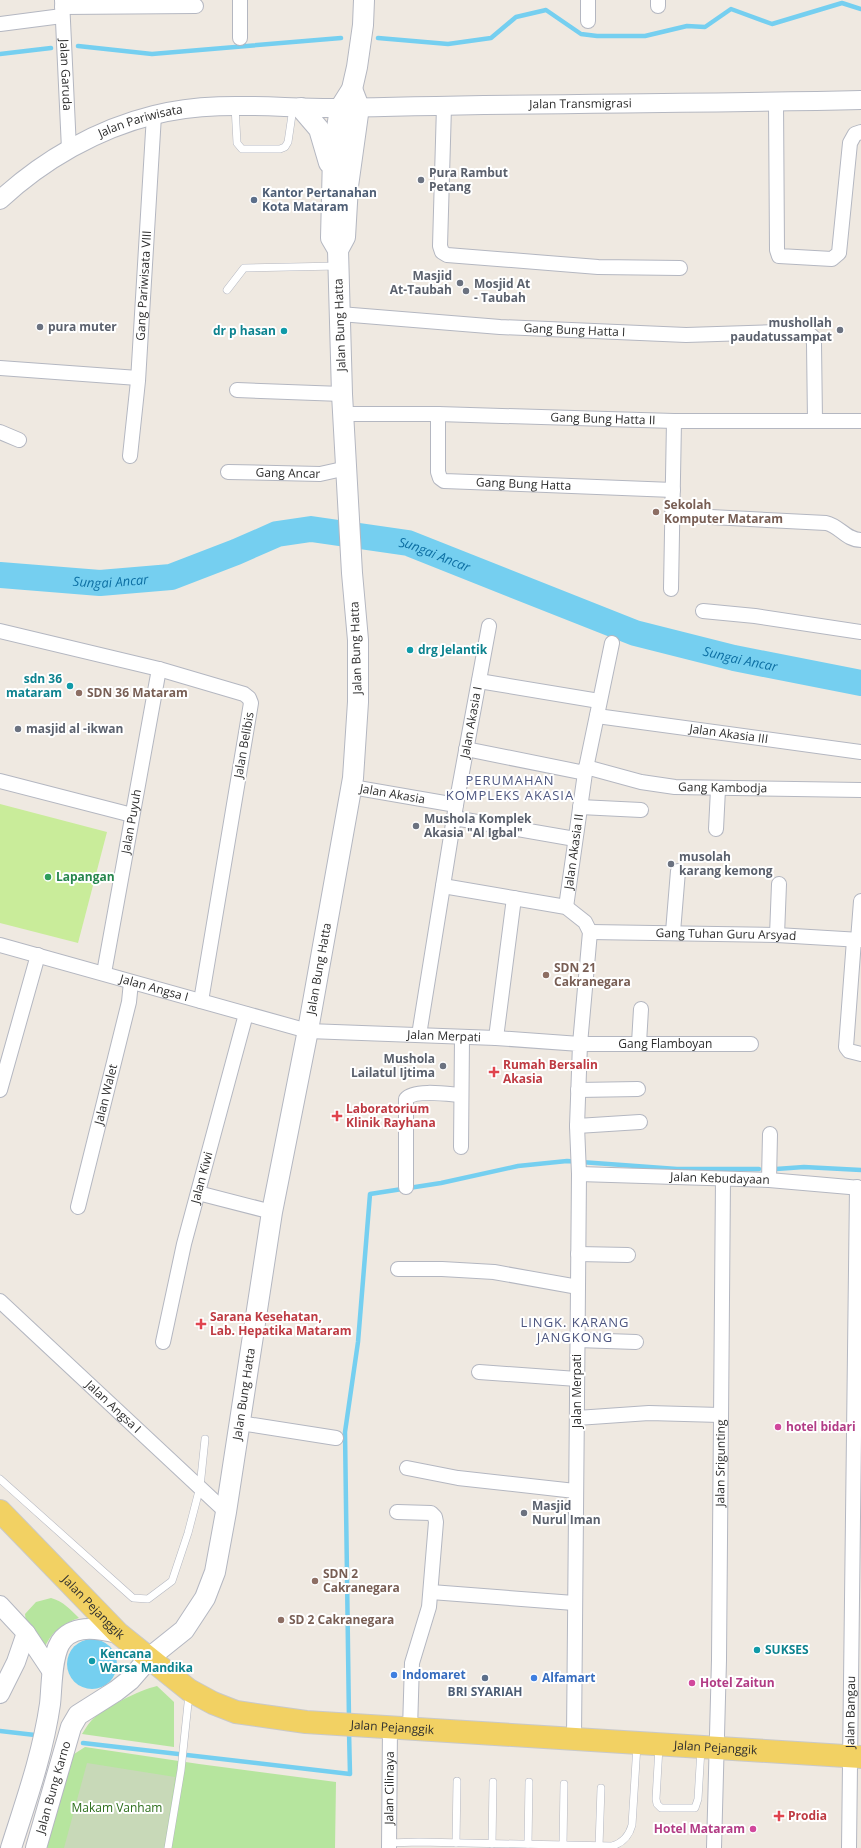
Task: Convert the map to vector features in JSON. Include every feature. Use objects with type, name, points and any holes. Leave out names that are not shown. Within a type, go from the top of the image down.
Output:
[{"type":"main road","points":[[338,258],[331,238],[332,173],[349,107],[359,53],[364,0]]},
{"type":"main road","points":[[338,258],[345,237],[348,186],[349,107]]},
{"type":"main road","points":[[297,108],[319,129],[332,173]]},
{"type":"main road","name":"Jalan Bung Hatta","points":[[71,1727],[78,1715],[116,1691],[130,1680],[149,1658],[184,1630],[205,1598],[215,1572],[226,1512],[272,1212],[308,1031],[352,786],[356,750],[359,671],[357,617],[352,573],[348,470],[342,394],[338,258]]},
{"type":"main road","name":"Jalan Pejanggik","points":[[0,1511],[118,1633],[189,1690],[213,1703],[236,1712],[271,1718],[340,1724],[361,1724],[400,1728],[855,1756]]},
{"type":"main road","points":[[11,1848],[47,1723],[52,1672],[62,1640],[71,1632],[91,1629],[118,1633]]},
{"type":"main road","name":"Jalan Bung Karno","points":[[36,1848],[71,1727]]},
{"type":"street","points":[[240,0],[240,38]]},
{"type":"street","points":[[588,0],[588,21]]},
{"type":"street","points":[[0,24],[62,8],[196,6]]},
{"type":"street","name":"Jalan Garuda","points":[[62,8],[69,149]]},
{"type":"street","name":"Jalan Transmigrasi","points":[[297,108],[861,100]]},
{"type":"street","points":[[776,102],[778,254],[780,256],[832,259],[839,253],[850,143],[854,134],[861,132]]},
{"type":"street","name":"Jalan Pariwisata","points":[[0,200],[28,176],[69,149],[113,128],[154,115],[205,106],[297,108]]},
{"type":"street","points":[[444,106],[440,246],[443,254],[598,267],[680,268]]},
{"type":"street","name":"Gang Pariwisata VIII","points":[[130,456],[138,378],[154,115]]},
{"type":"street","name":"Gang Bung Hatta I","points":[[340,314],[500,327],[686,335],[799,331],[810,333],[814,344],[815,421]]},
{"type":"street","points":[[0,368],[138,378]]},
{"type":"street","points":[[237,390],[342,394]]},
{"type":"street","name":"Gang Bung Hatta II","points":[[344,414],[438,414],[674,421],[861,421]]},
{"type":"street","name":"Gang Bung Hatta","points":[[438,414],[438,472],[440,478],[444,481],[673,490]]},
{"type":"street","points":[[670,589],[674,421]]},
{"type":"street","points":[[0,432],[19,440]]},
{"type":"street","name":"Gang Ancar","points":[[228,472],[320,474],[348,470]]},
{"type":"street","points":[[672,514],[826,523],[834,525],[852,540],[861,540]]},
{"type":"street","points":[[703,611],[755,616],[861,632]]},
{"type":"street","name":"Jalan Akasia I","points":[[419,1035],[455,812],[489,626]]},
{"type":"street","name":"Jalan Belibis","points":[[0,631],[159,669],[244,694],[249,698],[251,703],[201,1001]]},
{"type":"street","name":"Jalan Akasia II","points":[[566,907],[585,770],[612,643]]},
{"type":"street","name":"Jalan Puyuh","points":[[104,973],[159,669]]},
{"type":"street","points":[[479,681],[599,701]]},
{"type":"street","name":"Jalan Akasia III","points":[[597,716],[861,752]]},
{"type":"street","points":[[466,749],[585,770]]},
{"type":"street","name":"Gang Kambodja","points":[[585,770],[653,784],[718,789],[861,790]]},
{"type":"street","points":[[0,781],[132,816]]},
{"type":"street","name":"Jalan Akasia","points":[[352,786],[455,812]]},
{"type":"street","points":[[716,829],[718,789]]},
{"type":"street","points":[[580,807],[641,810]]},
{"type":"street","points":[[455,812],[575,839]]},
{"type":"street","points":[[673,932],[678,870]]},
{"type":"street","points":[[777,935],[779,884]]},
{"type":"street","points":[[443,886],[566,907],[584,922],[590,932]]},
{"type":"street","points":[[496,1038],[514,898]]},
{"type":"street","points":[[861,901],[846,1047],[849,1051],[861,1054]]},
{"type":"street","name":"Jalan Merpati","points":[[574,1738],[575,1491],[577,1418],[576,1340],[579,1171],[577,1126],[580,1044],[590,932]]},
{"type":"street","name":"Gang Tuhan Guru Arsyad","points":[[590,932],[673,932],[777,935],[858,940]]},
{"type":"street","name":"Jalan Angsa I","points":[[0,945],[308,1031]]},
{"type":"street","points":[[0,1090],[38,955]]},
{"type":"street","name":"Jalan Walet","points":[[78,1207],[129,1002],[131,982]]},
{"type":"street","points":[[639,1043],[641,1009]]},
{"type":"street","name":"Jalan Kiwi","points":[[163,1342],[184,1244],[246,1014]]},
{"type":"street","name":"Jalan Merpati","points":[[308,1031],[462,1038],[496,1038],[580,1044]]},
{"type":"street","points":[[460,1148],[462,1038]]},
{"type":"street","name":"Gang Flamboyan","points":[[580,1044],[751,1044]]},
{"type":"street","points":[[578,1090],[638,1089]]},
{"type":"street","points":[[406,1187],[406,1099],[409,1096],[420,1093],[460,1095]]},
{"type":"street","points":[[577,1126],[640,1122]]},
{"type":"street","points":[[768,1180],[770,1134]]},
{"type":"street","name":"Jalan Kebudayaan","points":[[579,1171],[768,1180],[859,1187]]},
{"type":"street","name":"Jalan Srigunting","points":[[714,1848],[709,1747],[720,1415],[723,1179]]},
{"type":"street","name":"Jalan Bangau","points":[[849,1848],[855,1756],[859,1187]]},
{"type":"street","points":[[198,1193],[272,1212]]},
{"type":"street","points":[[578,1254],[628,1255]]},
{"type":"street","points":[[398,1269],[442,1269],[494,1272],[578,1287]]},
{"type":"street","name":"Jalan Angsa I","points":[[0,1301],[226,1512]]},
{"type":"street","points":[[576,1340],[636,1342]]},
{"type":"street","points":[[479,1372],[577,1379]]},
{"type":"street","points":[[577,1418],[649,1414],[720,1415]]},
{"type":"street","points":[[240,1422],[336,1438]]},
{"type":"street","points":[[407,1468],[458,1478],[575,1491]]},
{"type":"street","name":"Jalan Cilinaya","points":[[389,1845],[400,1728],[412,1663],[429,1607],[436,1522],[435,1517],[431,1513],[398,1512]]},
{"type":"street","points":[[431,1592],[574,1603]]},
{"type":"street","points":[[0,1605],[26,1632],[52,1672]]},
{"type":"street","points":[[0,1694],[16,1662],[26,1632]]},
{"type":"lane","points":[[235,106],[237,143],[242,149],[280,149],[285,147],[290,135],[297,108]]},
{"type":"lane","points":[[227,290],[244,268],[338,258]]},
{"type":"lane","points":[[0,1479],[133,1598],[148,1599],[172,1581],[188,1533],[200,1487],[205,1439]]},
{"type":"lane","points":[[168,1848],[181,1770],[189,1690]]},
{"type":"lane","points":[[389,1845],[456,1843],[599,1846],[617,1845],[629,1834],[632,1826],[637,1743]]},
{"type":"lane","points":[[659,1744],[656,1799],[658,1806],[661,1808],[695,1808],[709,1747]]},
{"type":"lane","points":[[456,1843],[458,1781]]},
{"type":"lane","points":[[492,1844],[493,1782]]},
{"type":"lane","points":[[528,1844],[530,1782]]},
{"type":"lane","points":[[563,1845],[564,1784]]},
{"type":"lane","points":[[599,1846],[601,1788]]},
{"type":"green space","name":"Lapangan","points":[[0,804],[107,832],[78,943],[0,923]]},
{"type":"green space","points":[[51,1598],[70,1609],[79,1618],[58,1629],[50,1638],[44,1649],[26,1624],[25,1614],[36,1602]]},
{"type":"green space","points":[[157,1686],[174,1702],[174,1747],[82,1734],[88,1724],[96,1716],[112,1705],[132,1695]]},
{"type":"green space","points":[[85,1747],[336,1782],[335,1848],[47,1848],[71,1756]]},
{"type":"green space","name":"Makam Vanham","points":[[87,1763],[175,1777],[164,1848],[64,1848]]},
{"type":"water","points":[[92,1639],[101,1641],[112,1650],[117,1664],[115,1673],[106,1684],[92,1689],[83,1687],[72,1678],[67,1664],[69,1655],[78,1644]]},
{"type":"waterway","points":[[378,38],[448,44],[491,38],[516,17],[546,10],[581,34],[597,36],[645,36],[687,26],[705,27],[731,9],[772,24],[842,3],[861,9]]},
{"type":"waterway","points":[[78,46],[152,54],[341,38]]},
{"type":"waterway","points":[[0,54],[51,48]]},
{"type":"waterway","name":"Sungai Ancar","points":[[0,575],[100,583],[171,577],[236,552],[277,534],[311,529],[408,543],[635,633],[734,658],[861,683]]},
{"type":"waterway","points":[[349,1720],[345,1432],[358,1342],[370,1194],[441,1183],[518,1166],[567,1161],[677,1169],[759,1169]]},
{"type":"waterway","points":[[776,1169],[804,1167],[861,1170]]},
{"type":"waterway","points":[[0,1731],[35,1735]]},
{"type":"waterway","points":[[83,1743],[350,1774],[349,1731]]},
{"type":"place","name":"Pura Rambut Petang","points":[[421,180]]},
{"type":"place","name":"Kantor Pertanahan Kota Mataram","points":[[254,200]]},
{"type":"place","name":"Masjid At-Taubah","points":[[460,283]]},
{"type":"place","name":"Mosjid At - Taubah","points":[[466,291]]},
{"type":"place","name":"pura muter","points":[[40,327]]},
{"type":"place","name":"mushollah paudatussampat","points":[[840,330]]},
{"type":"place","name":"dr p hasan","points":[[284,331]]},
{"type":"place","name":"Sekolah Komputer Mataram","points":[[656,512]]},
{"type":"place","name":"drg Jelantik","points":[[410,650]]},
{"type":"place","name":"sdn 36 mataram","points":[[70,686]]},
{"type":"place","name":"SDN 36 Mataram","points":[[79,693]]},
{"type":"place","name":"masjid al -ikwan","points":[[18,729]]},
{"type":"place","name":"Mushola Komplek Akasia \"Al Igbal\"","points":[[416,826]]},
{"type":"place","name":"musolah karang kemong","points":[[671,864]]},
{"type":"place","name":"Lapangan","points":[[48,877]]},
{"type":"place","name":"SDN 21 Cakranegara","points":[[546,975]]},
{"type":"place","name":"Mushola Lailatul Ijtima","points":[[443,1066]]},
{"type":"place","name":"Rumah Bersalin Akasia","points":[[494,1072]]},
{"type":"place","name":"Laboratorium Klinik Rayhana","points":[[337,1116]]},
{"type":"place","name":"Sarana Kesehatan, Lab. Hepatika Mataram","points":[[201,1324]]},
{"type":"place","name":"hotel bidari","points":[[778,1427]]},
{"type":"place","name":"Masjid Nurul Iman","points":[[524,1513]]},
{"type":"place","name":"SDN 2 Cakranegara","points":[[315,1581]]},
{"type":"place","name":"SD 2 Cakranegara","points":[[281,1620]]},
{"type":"place","name":"SUKSES","points":[[757,1650]]},
{"type":"place","name":"Kencana Warsa Mandika","points":[[92,1661]]},
{"type":"place","name":"Indomaret","points":[[394,1675]]},
{"type":"place","name":"BRI SYARIAH","points":[[485,1678]]},
{"type":"place","name":"Alfamart","points":[[534,1678]]},
{"type":"place","name":"Hotel Zaitun","points":[[692,1683]]},
{"type":"place","name":"Prodia","points":[[779,1816]]},
{"type":"place","name":"Hotel Mataram","points":[[753,1829]]},
{"type":"district","name":"PERUMAHAN KOMPLEKS AKASIA","points":[[510,788]]},
{"type":"district","name":"LINGK. KARANG JANGKONG","points":[[575,1330]]}]
